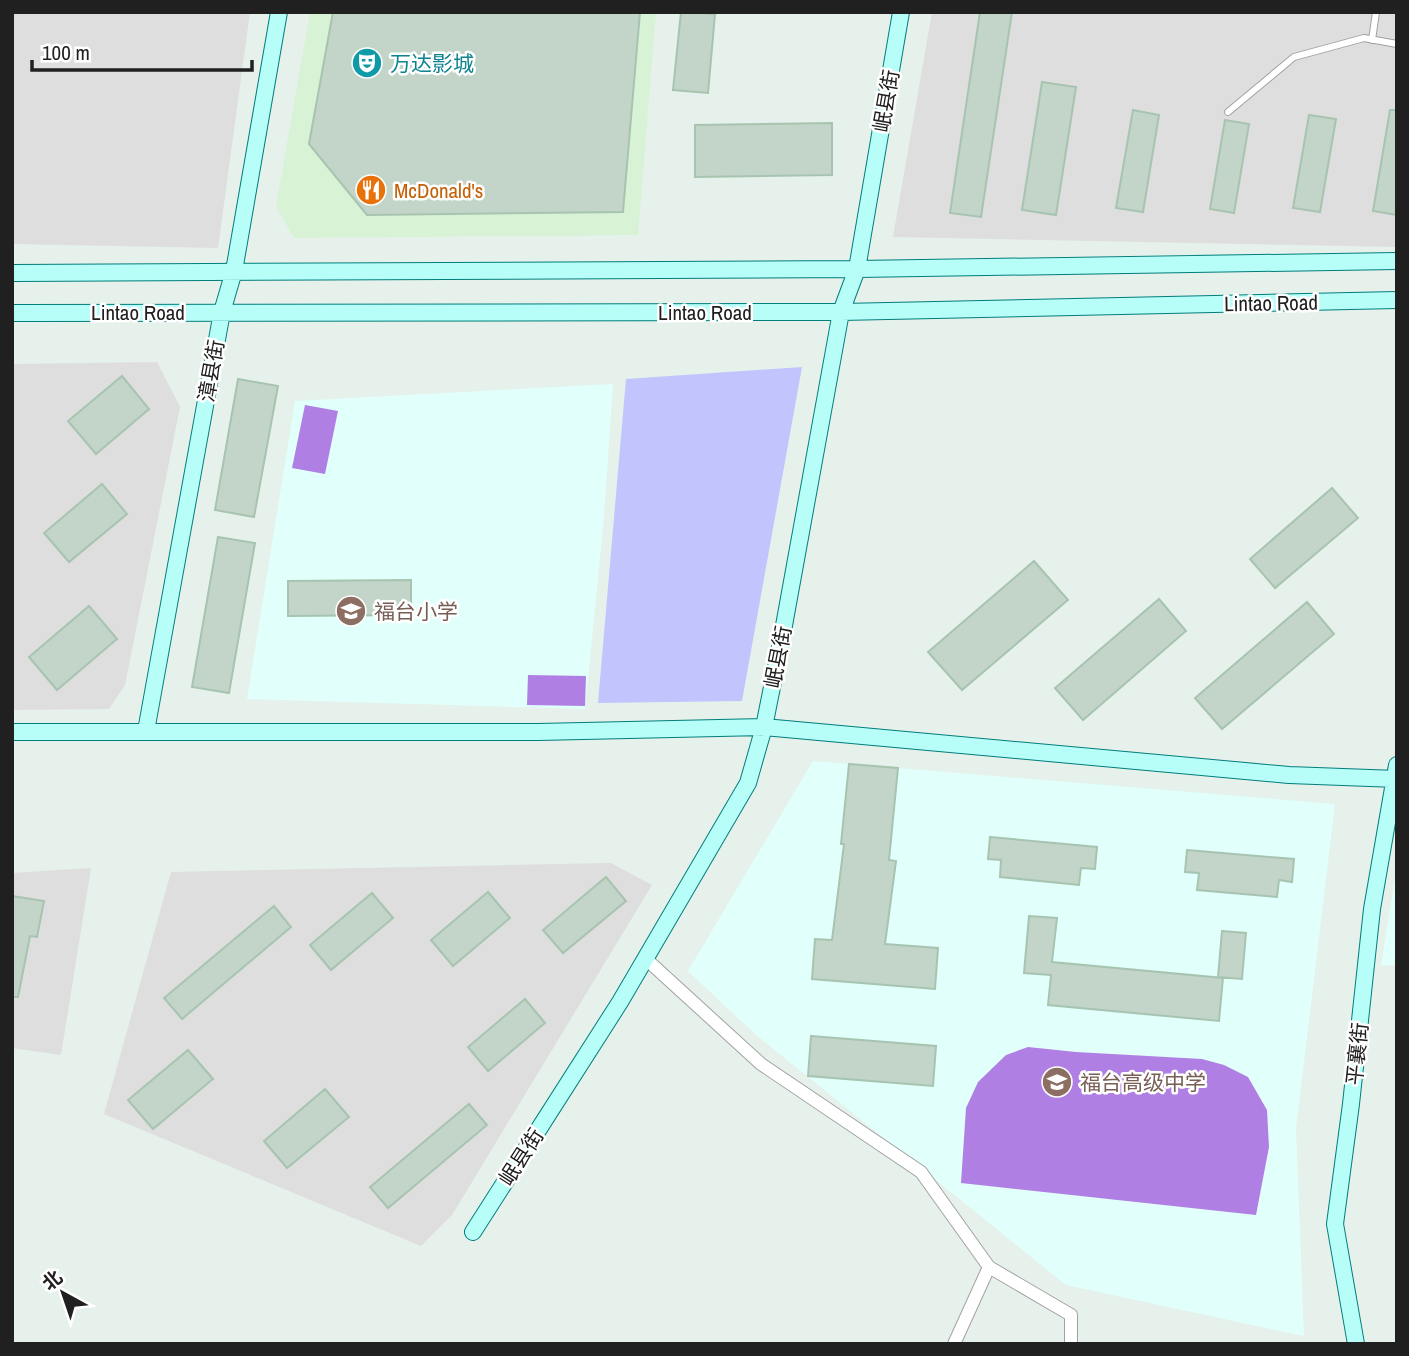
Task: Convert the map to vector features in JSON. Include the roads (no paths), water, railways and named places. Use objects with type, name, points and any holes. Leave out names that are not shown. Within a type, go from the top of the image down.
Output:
[{"type":"street","name":"漳县街","points":[[146,731],[222,312],[234,271],[279,12]]},
{"type":"street","name":"岷县街","points":[[473,1232],[646,959],[748,783],[764,727],[781,642],[841,312],[857,269],[901,12]]},
{"type":"street","name":"Lintao Road","points":[[12,273],[857,269],[1397,261]]},
{"type":"street","name":"Lintao Road","points":[[12,313],[841,312],[1397,300]]},
{"type":"street","points":[[12,732],[538,732],[764,727],[1289,775],[1396,774]]},
{"type":"street","name":"平襄街","points":[[1356,1344],[1335,1224],[1372,909],[1396,774]]},
{"type":"street","points":[[646,959],[761,1064],[921,1171],[989,1267],[1071,1315],[1071,1344]]},
{"type":"street","points":[[954,1344],[989,1267]]},
{"type":"lane","points":[[1372,40],[1376,12]]},
{"type":"lane","points":[[1228,112],[1294,57],[1364,38],[1397,44]]},
{"type":"place","name":"万达影城","points":[[367,63]]},
{"type":"place","name":"McDonald's","points":[[371,190]]},
{"type":"place","name":"福台小学","points":[[351,611]]},
{"type":"place","name":"福台高级中学","points":[[1057,1082]]}]
